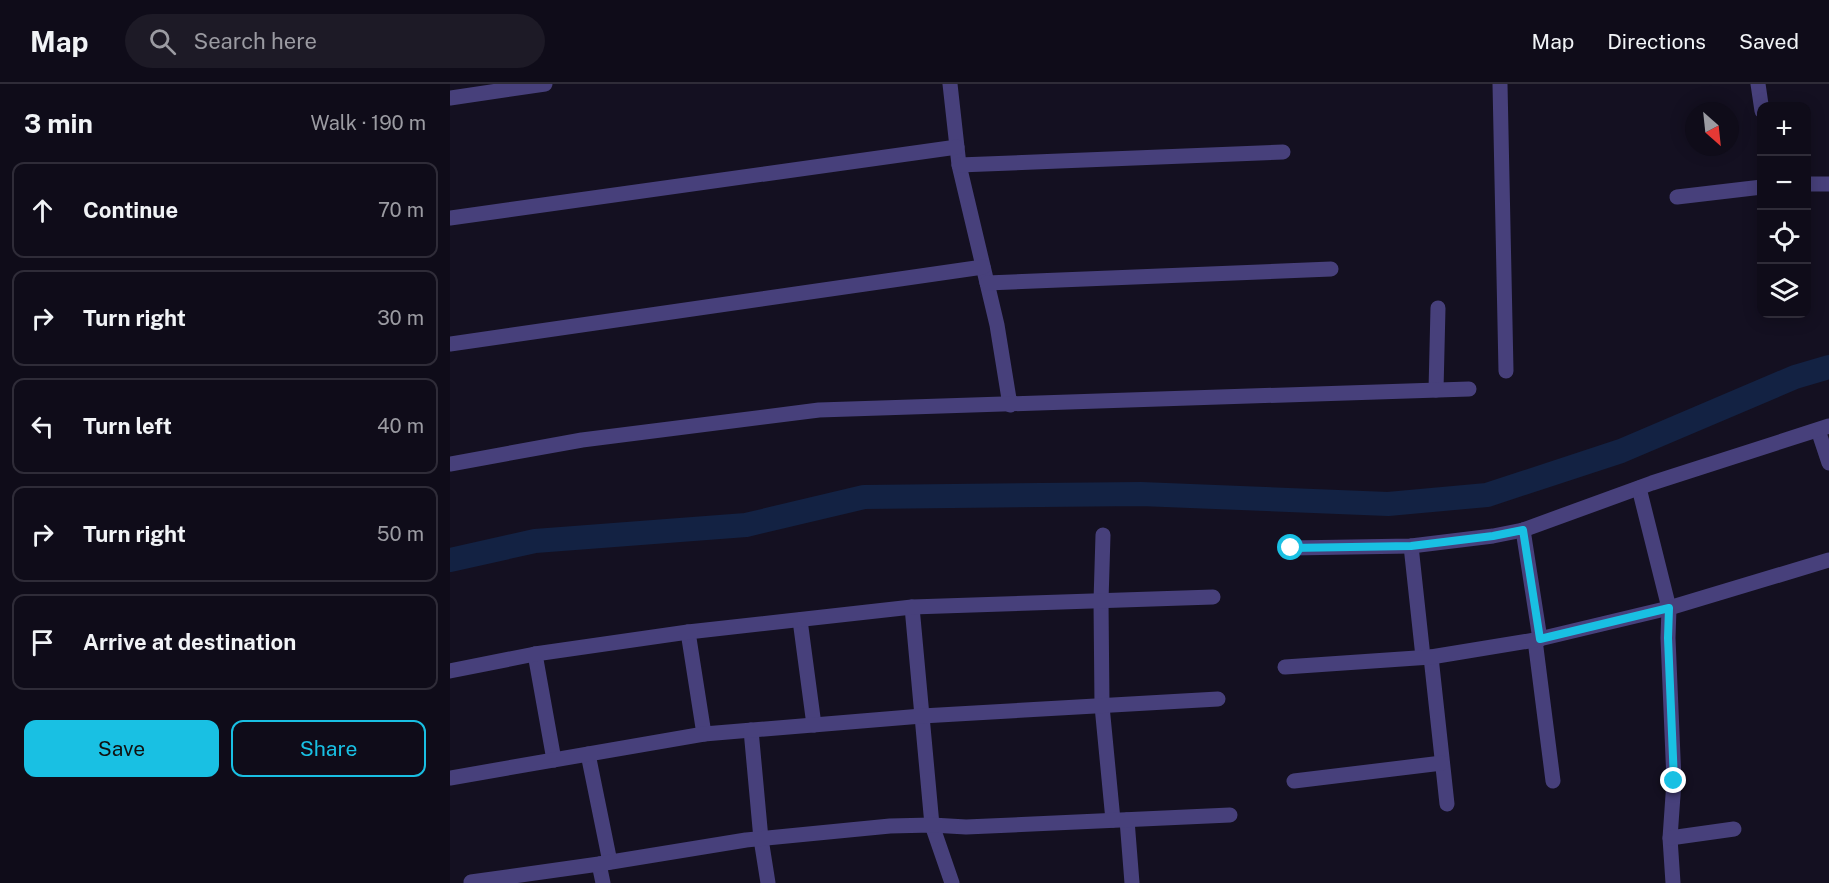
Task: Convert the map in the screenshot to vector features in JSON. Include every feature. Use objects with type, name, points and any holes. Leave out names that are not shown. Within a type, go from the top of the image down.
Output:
[{"type":"street","points":[[450,98],[545,84]]},
{"type":"street","points":[[950,84],[959,165],[997,325],[1010,405]]},
{"type":"street","points":[[1500,84],[1506,371]]},
{"type":"street","points":[[1758,84],[1760,102]]},
{"type":"street","points":[[450,218],[957,147]]},
{"type":"street","points":[[959,165],[1283,152]]},
{"type":"street","points":[[1811,184],[1829,184]]},
{"type":"street","points":[[1677,197],[1757,187]]},
{"type":"street","points":[[450,344],[983,267]]},
{"type":"street","points":[[987,283],[1331,269]]},
{"type":"street","points":[[1436,390],[1438,308]]},
{"type":"street","points":[[450,464],[582,440],[819,410],[1469,389]]},
{"type":"street","points":[[1291,548],[1411,546],[1523,530],[1639,488],[1823,428],[1829,463]]},
{"type":"street","points":[[1639,488],[1669,608],[1668,638],[1674,781],[1670,838],[1673,883]]},
{"type":"street","points":[[1523,530],[1538,640],[1553,781]]},
{"type":"street","points":[[1103,536],[1102,706],[1132,883]]},
{"type":"street","points":[[1411,546],[1448,804]]},
{"type":"street","points":[[1285,667],[1427,657],[1538,640],[1669,608],[1829,560]]},
{"type":"street","points":[[450,671],[535,654],[688,632],[912,607],[1213,597]]},
{"type":"street","points":[[912,607],[932,825],[952,883]]},
{"type":"street","points":[[800,620],[814,725]]},
{"type":"street","points":[[688,632],[704,734]]},
{"type":"street","points":[[535,654],[554,760]]},
{"type":"street","points":[[450,778],[704,734],[922,716],[1218,699]]},
{"type":"street","points":[[751,730],[761,839],[768,883]]},
{"type":"street","points":[[588,754],[605,863],[603,883]]},
{"type":"street","points":[[1294,781],[1442,763]]},
{"type":"street","points":[[471,882],[746,840],[890,826],[966,827],[1230,815]]},
{"type":"street","points":[[1670,838],[1734,830]]},
{"type":"waterway","points":[[450,560],[535,541],[746,525],[864,497],[1141,494],[1388,504],[1487,495],[1621,451],[1795,377],[1829,367]]},
{"type":"route","points":[[1291,548],[1411,546],[1523,530],[1540,639],[1669,608],[1668,638],[1674,781]]}]
